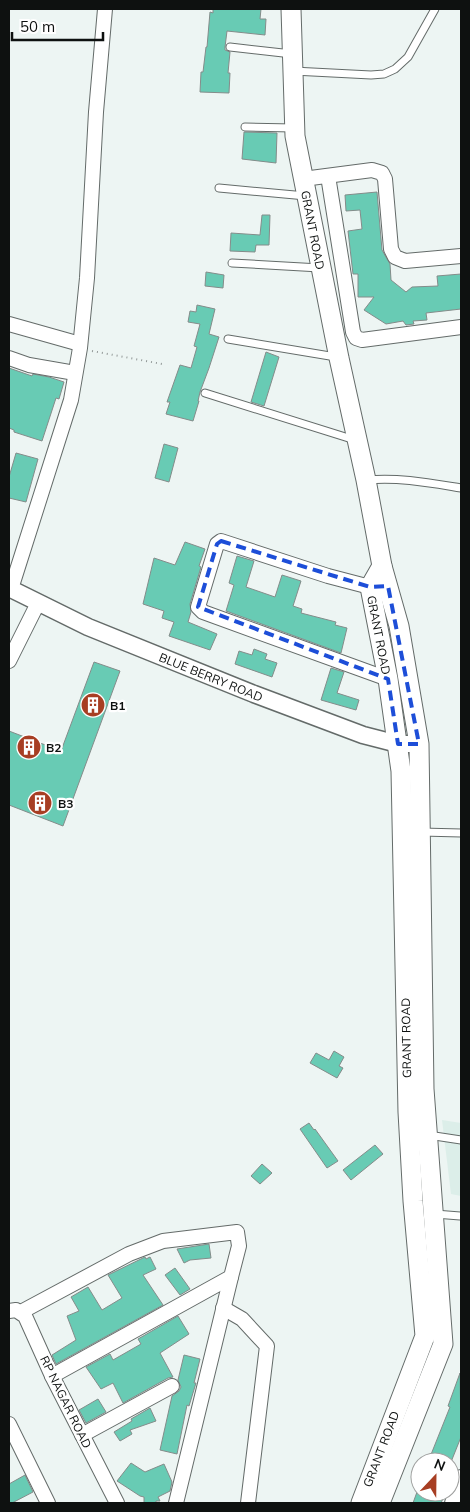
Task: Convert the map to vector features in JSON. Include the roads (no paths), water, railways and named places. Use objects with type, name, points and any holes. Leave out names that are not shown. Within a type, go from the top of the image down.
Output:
[{"type":"main road","name":"GRANT ROAD","points":[[291,9],[295,128],[320,268],[358,441],[382,566],[375,619],[388,679],[401,771],[408,1112],[413,1201],[425,1336],[361,1503]]},
{"type":"main road","name":"GRANT ROAD","points":[[379,587],[399,626],[419,744],[424,1089],[443,1344],[380,1503]]},
{"type":"street","points":[[10,589],[71,400],[80,346],[87,278],[96,112],[105,9]]},
{"type":"street","points":[[305,187],[328,176],[372,170],[382,173],[385,179],[391,249],[395,257],[405,261],[461,256]]},
{"type":"street","points":[[328,176],[353,332],[356,338],[362,340],[461,327]]},
{"type":"street","points":[[9,324],[80,346]]},
{"type":"street","points":[[9,358],[30,365],[75,373]]},
{"type":"street","points":[[379,587],[328,576],[221,541],[217,544],[198,607],[203,612],[388,679]]},
{"type":"street","name":"BLUE BERRY ROAD","points":[[10,589],[88,627],[254,694],[363,735],[398,744],[419,744]]},
{"type":"street","points":[[9,661],[38,603]]},
{"type":"street","points":[[15,1311],[129,1254],[163,1241],[237,1232],[239,1246],[176,1503]]},
{"type":"street","points":[[52,1376],[231,1277]]},
{"type":"street","points":[[223,1308],[242,1319],[267,1346],[248,1503]]},
{"type":"street","name":"RP NAGAR ROAD","points":[[15,1311],[25,1316],[52,1376],[117,1503]]},
{"type":"street","points":[[82,1435],[172,1386]]},
{"type":"street","points":[[9,1424],[48,1503]]},
{"type":"street","points":[[452,1503],[461,1477]]},
{"type":"lane","points":[[230,47],[292,62],[371,75],[384,74],[395,69],[408,57],[435,9]]},
{"type":"lane","points":[[246,127],[295,128]]},
{"type":"lane","points":[[218,188],[305,187]]},
{"type":"lane","points":[[232,263],[320,268]]},
{"type":"lane","points":[[228,339],[339,358]]},
{"type":"lane","points":[[205,393],[358,441]]},
{"type":"lane","points":[[366,480],[402,479],[461,488]]},
{"type":"lane","points":[[421,832],[461,833]]},
{"type":"lane","points":[[427,1135],[461,1140]]},
{"type":"lane","points":[[432,1214],[461,1216]]},
{"type":"place","name":"B1","points":[[93,705]]},
{"type":"place","name":"B2","points":[[29,747]]},
{"type":"place","name":"B3","points":[[40,803]]}]
